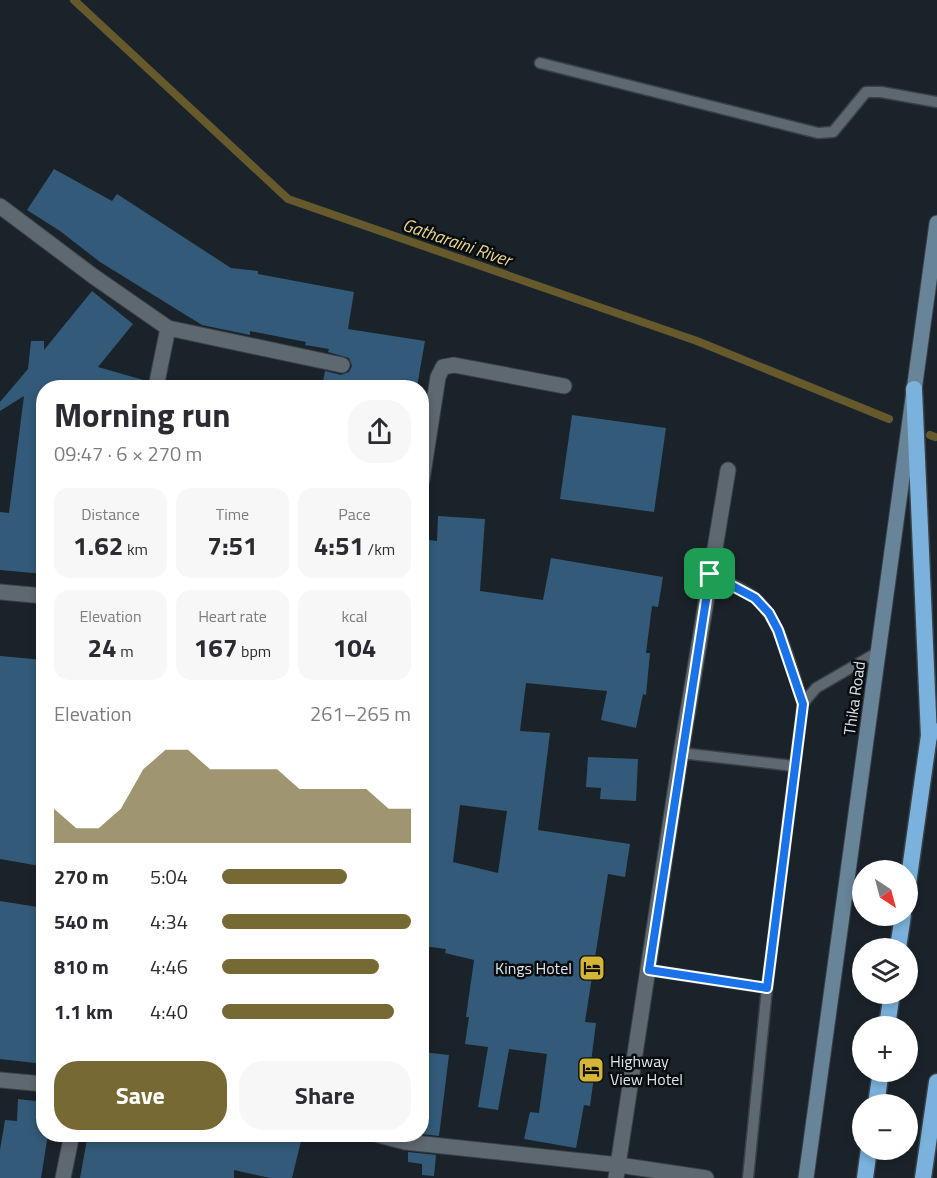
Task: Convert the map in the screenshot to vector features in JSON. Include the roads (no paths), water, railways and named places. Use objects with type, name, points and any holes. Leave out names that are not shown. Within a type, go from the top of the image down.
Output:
[{"type":"highway","points":[[914,389],[929,737]]},
{"type":"highway","points":[[911,860],[937,681]]},
{"type":"highway","points":[[923,1178],[937,1082]]},
{"type":"highway","points":[[865,1178],[867,1160]]},
{"type":"main road","name":"Thika Road","points":[[806,1178],[937,223]]},
{"type":"street","points":[[0,206],[93,276],[168,328],[342,365]]},
{"type":"street","points":[[157,380],[168,328]]},
{"type":"street","points":[[429,435],[438,377],[443,368],[453,365],[564,386]]},
{"type":"street","points":[[618,1171],[681,753],[728,470]]},
{"type":"street","points":[[0,592],[36,595]]},
{"type":"street","points":[[0,1080],[36,1083]]},
{"type":"street","points":[[63,1178],[70,1142]]},
{"type":"street","points":[[405,1142],[618,1171],[706,1178]]},
{"type":"lane","points":[[540,63],[818,133],[833,132],[866,92],[881,92],[937,102]]},
{"type":"lane","points":[[710,574],[755,598],[769,613],[778,630],[803,704],[767,988],[748,1178]]},
{"type":"lane","points":[[803,704],[816,688],[878,652]]},
{"type":"lane","points":[[681,753],[794,766]]},
{"type":"lane","points":[[649,970],[767,988]]},
{"type":"waterway","name":"Gatharaini River","points":[[74,0],[288,199],[697,341],[889,419]]},
{"type":"waterway","points":[[930,435],[935,437]]},
{"type":"place","name":"Kings Hotel","points":[[592,968]]},
{"type":"place","name":"Highway View Hotel","points":[[591,1070]]}]
